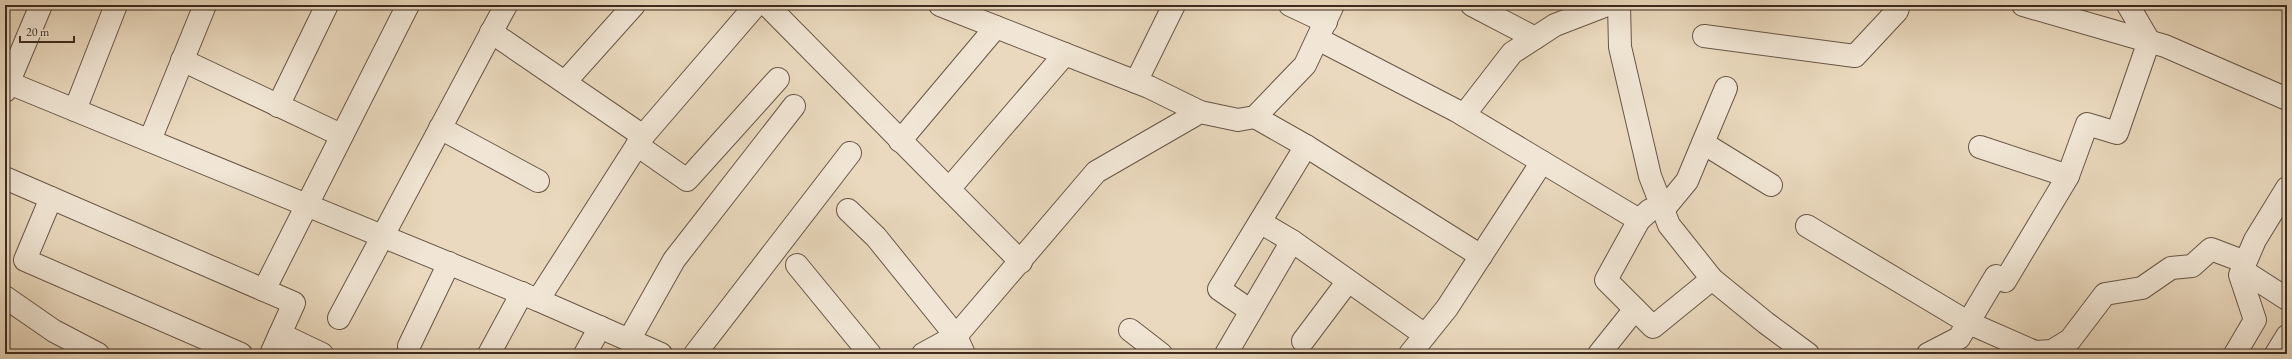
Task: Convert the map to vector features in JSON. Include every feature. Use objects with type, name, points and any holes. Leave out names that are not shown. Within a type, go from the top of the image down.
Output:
[{"type":"street","points":[[42,5],[7,87],[75,110],[150,140],[530,296],[662,354]]},
{"type":"street","points":[[75,110],[116,5]]},
{"type":"street","points":[[150,140],[205,5]]},
{"type":"street","points":[[278,106],[327,5]]},
{"type":"street","points":[[264,290],[306,204],[408,5]]},
{"type":"street","points":[[339,318],[506,5]]},
{"type":"street","points":[[489,354],[640,140],[756,5]]},
{"type":"street","points":[[767,5],[1021,262]]},
{"type":"street","points":[[940,5],[1136,82],[1200,112],[1238,120],[1255,117],[1305,66],[1326,22]]},
{"type":"street","points":[[1136,82],[1174,5]]},
{"type":"street","points":[[1290,5],[1326,22],[1464,115],[1639,220]]},
{"type":"street","points":[[1472,5],[1535,38]]},
{"type":"street","points":[[1464,115],[1512,54],[1555,25],[1607,5]]},
{"type":"street","points":[[1619,5],[1620,47],[1650,176],[1669,225],[1712,278],[1766,323],[1808,354]]},
{"type":"street","points":[[1704,36],[1855,56],[1897,11],[1899,5]]},
{"type":"street","points":[[2023,5],[2165,46],[2287,99]]},
{"type":"street","points":[[1928,354],[1959,338],[1996,276],[2004,281],[2068,176],[2087,124],[2117,133],[2149,41],[2128,5]]},
{"type":"street","points":[[565,82],[628,7]]},
{"type":"street","points":[[900,141],[996,27]]},
{"type":"street","points":[[491,32],[565,82],[640,140],[687,180],[778,80]]},
{"type":"street","points":[[949,189],[1065,54]]},
{"type":"street","points":[[182,60],[341,135]]},
{"type":"street","points":[[1712,278],[1653,327],[1606,280],[1639,220],[1661,205],[1687,181],[1726,88]]},
{"type":"street","points":[[630,340],[674,260],[794,106]]},
{"type":"street","points":[[923,354],[960,345],[1021,262],[1096,172],[1200,112]]},
{"type":"street","points":[[1255,117],[1306,146],[1481,256]]},
{"type":"street","points":[[440,128],[538,181]]},
{"type":"street","points":[[1703,143],[1771,185]]},
{"type":"street","points":[[1251,311],[1219,290],[1306,146]]},
{"type":"street","points":[[1980,147],[2068,176]]},
{"type":"street","points":[[695,354],[850,153]]},
{"type":"street","points":[[1410,354],[1447,308],[1542,162]]},
{"type":"street","points":[[5,178],[294,303],[271,354]]},
{"type":"street","points":[[2235,354],[2255,320],[2240,275],[2255,240],[2287,188]]},
{"type":"street","points":[[51,198],[25,260],[241,354]]},
{"type":"street","points":[[848,210],[876,237],[960,345]]},
{"type":"street","points":[[1260,222],[1292,241],[1425,335]]},
{"type":"street","points":[[1807,226],[1968,323],[2035,352],[2052,351],[2070,340],[2105,294],[2142,288],[2171,268],[2192,266],[2211,249],[2243,266],[2287,299]]},
{"type":"street","points":[[1226,354],[1292,241]]},
{"type":"street","points":[[409,346],[449,263]]},
{"type":"street","points":[[797,265],[870,354]]},
{"type":"street","points":[[1302,341],[1348,281]]},
{"type":"street","points":[[5,297],[54,331],[98,354]]},
{"type":"street","points":[[1599,354],[1635,309]]},
{"type":"street","points":[[585,354],[600,327]]},
{"type":"street","points":[[1130,330],[1161,354]]},
{"type":"street","points":[[280,334],[322,354]]},
{"type":"street","points":[[2276,354],[2287,336]]}]
